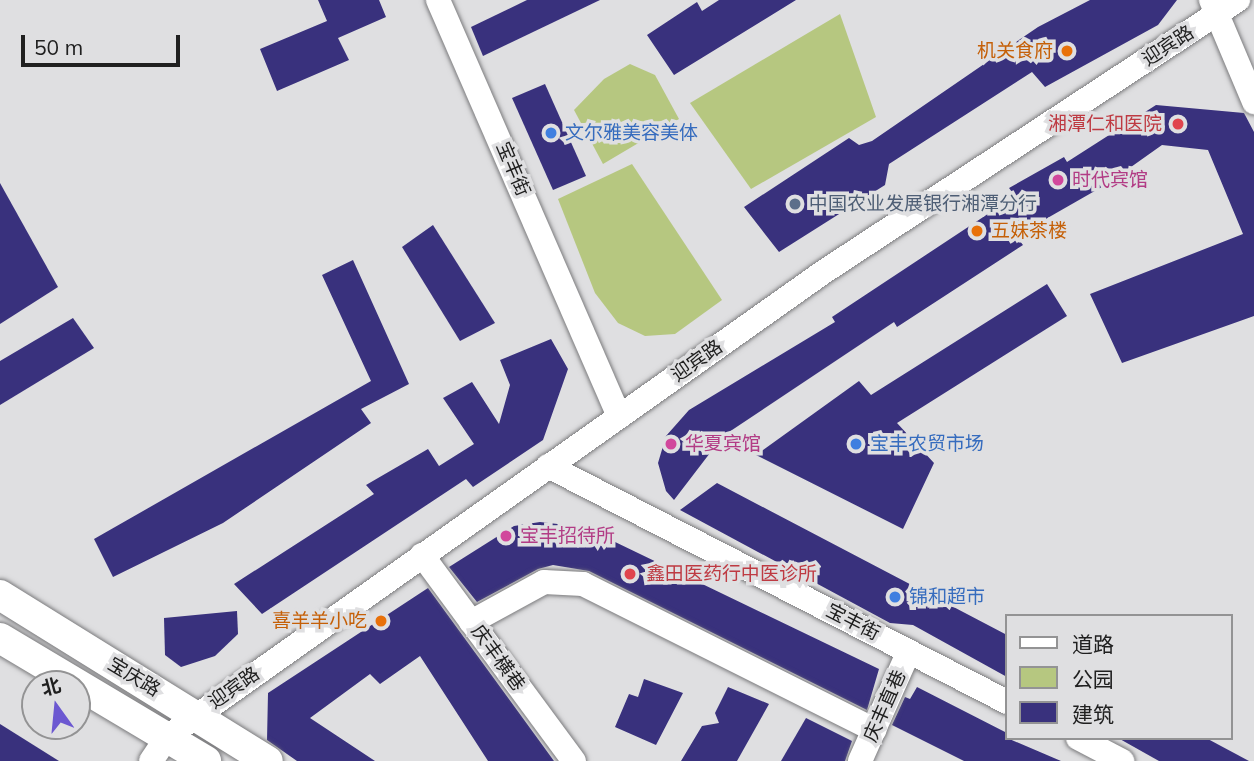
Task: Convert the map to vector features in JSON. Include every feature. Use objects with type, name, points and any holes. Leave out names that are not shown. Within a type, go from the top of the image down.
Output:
[{"type":"street","name":"宝丰街","points":[[438,0],[619,416]]},
{"type":"street","name":"迎宾路","points":[[159,749],[197,715],[822,273],[1213,7],[1238,0]]},
{"type":"street","points":[[1213,7],[1254,102]]},
{"type":"street","name":"宝丰街","points":[[548,466],[1006,701]]},
{"type":"street","name":"庆丰横巷","points":[[422,555],[574,761]]},
{"type":"street","points":[[471,622],[544,582],[583,584],[874,730]]},
{"type":"street","name":"宝庆路","points":[[0,595],[268,761]]},
{"type":"street","name":"宝庆路","points":[[0,638],[159,749],[206,761]]},
{"type":"street","name":"庆丰直巷","points":[[860,761],[909,652]]},
{"type":"street","points":[[1082,740],[1122,761]]},
{"type":"green space","points":[[840,14],[876,117],[751,189],[690,103]]},
{"type":"green space","points":[[630,64],[655,75],[679,119],[603,164],[574,110],[604,79]]},
{"type":"green space","points":[[632,164],[722,300],[675,334],[645,336],[618,323],[595,293],[558,199]]},
{"type":"building","points":[[318,0],[379,0],[386,17],[338,38],[349,60],[277,91],[260,49],[327,21]]},
{"type":"building","points":[[527,0],[600,0],[483,56],[471,27]]},
{"type":"building","points":[[719,0],[796,0],[674,75],[647,35],[697,2],[702,11]]},
{"type":"building","points":[[1090,0],[1177,0],[1158,25],[1045,87],[1032,72],[889,164],[885,185],[779,252],[744,207],[849,138],[859,145],[872,141],[1038,27]]},
{"type":"building","points":[[545,84],[586,176],[553,190],[512,98]]},
{"type":"building","points":[[1156,105],[1244,113],[1254,132],[1254,316],[1122,363],[1090,294],[1243,234],[1208,150],[1162,145],[1107,184],[1016,236],[1023,245],[897,327],[894,322],[723,436],[674,500],[666,491],[658,463],[666,436],[689,410],[835,322],[832,317],[1015,196],[1009,188],[1064,157],[1067,162]]},
{"type":"building","points":[[0,183],[58,287],[0,324]]},
{"type":"building","points":[[433,225],[495,323],[460,341],[402,247]]},
{"type":"building","points":[[353,260],[409,384],[361,409],[371,423],[223,523],[113,577],[94,539],[371,381],[322,275]]},
{"type":"building","points":[[1047,284],[1067,316],[897,423],[934,463],[903,529],[756,455],[859,381],[871,395]]},
{"type":"building","points":[[73,318],[94,348],[0,405],[0,361]]},
{"type":"building","points":[[551,339],[568,369],[543,440],[473,487],[466,479],[262,614],[234,584],[374,494],[366,485],[428,449],[439,466],[474,444],[443,398],[472,382],[499,424],[510,385],[500,360]]},
{"type":"building","points":[[717,483],[1006,634],[1006,676],[913,625],[890,623],[680,510]]},
{"type":"building","points":[[540,522],[584,527],[879,669],[867,710],[589,571],[553,565],[538,569],[477,602],[449,567],[514,526]]},
{"type":"building","points":[[428,588],[554,761],[488,761],[420,656],[380,684],[370,674],[310,718],[375,761],[297,761],[267,740],[268,693]]},
{"type":"building","points":[[237,611],[238,634],[215,656],[181,667],[165,655],[164,618]]},
{"type":"building","points":[[644,679],[683,693],[656,745],[615,727],[629,694],[638,697]]},
{"type":"building","points":[[728,687],[769,704],[737,761],[681,761],[702,726],[719,723],[715,713]]},
{"type":"building","points":[[917,687],[1006,732],[1006,740],[1061,761],[964,761],[892,725],[905,697],[910,699]]},
{"type":"building","points":[[806,718],[852,741],[845,761],[781,761]]},
{"type":"building","points":[[0,724],[21,737],[21,740],[26,740],[59,761],[0,761]]},
{"type":"building","points":[[1122,740],[1210,740],[1249,761],[1159,761]]},
{"type":"place","name":"机关食府","points":[[1067,51]]},
{"type":"place","name":"湘潭仁和医院","points":[[1178,124]]},
{"type":"place","name":"文尔雅美容美体","points":[[551,133]]},
{"type":"place","name":"时代宾馆","points":[[1058,180]]},
{"type":"place","name":"中国农业发展银行湘潭分行","points":[[795,204]]},
{"type":"place","name":"五妹茶楼","points":[[977,231]]},
{"type":"place","name":"华夏宾馆","points":[[671,444]]},
{"type":"place","name":"宝丰农贸市场","points":[[856,444]]},
{"type":"place","name":"宝丰招待所","points":[[506,536]]},
{"type":"place","name":"鑫田医药行中医诊所","points":[[630,574]]},
{"type":"place","name":"锦和超市","points":[[895,597]]},
{"type":"place","name":"喜羊羊小吃","points":[[381,621]]}]
